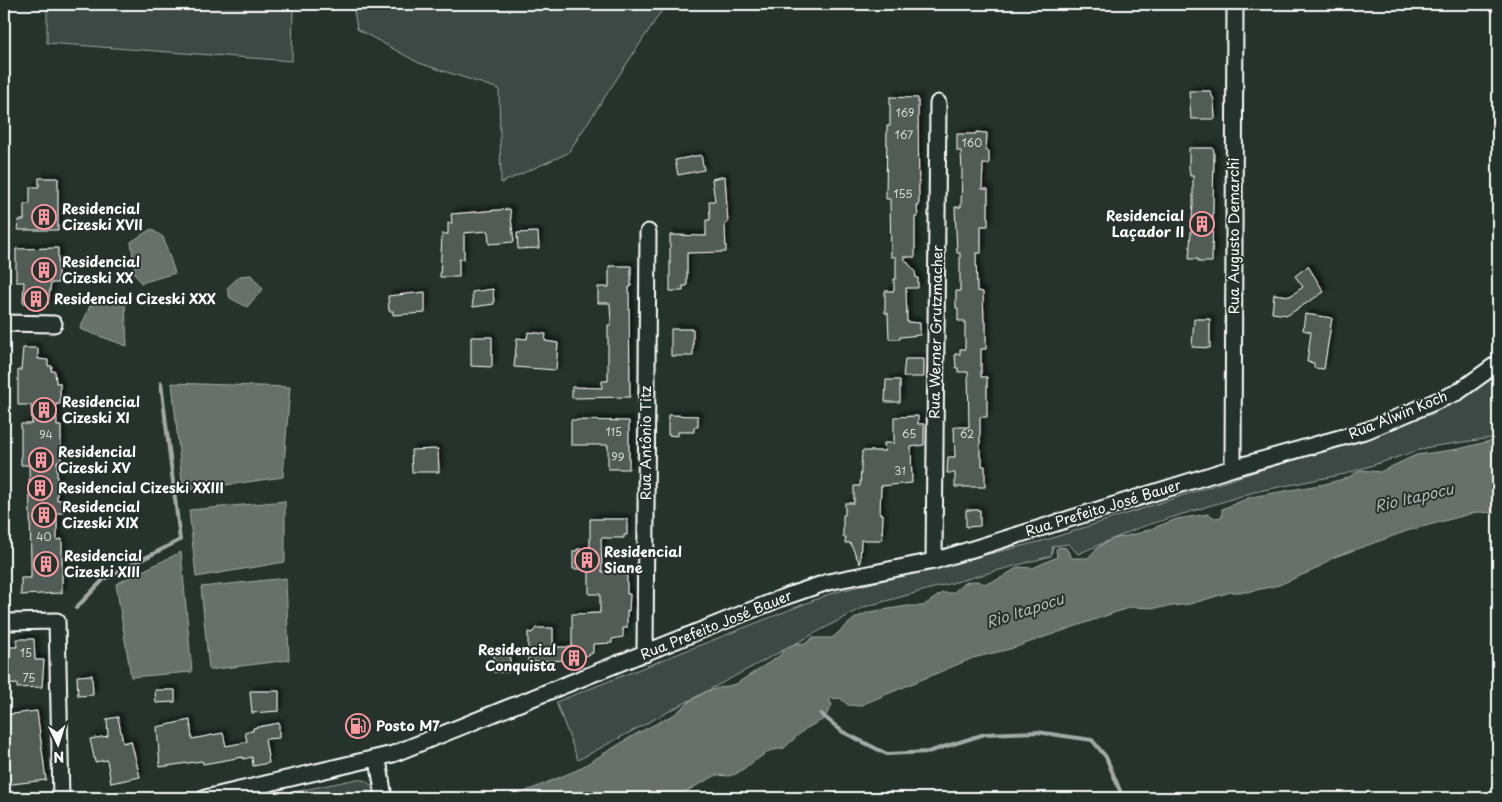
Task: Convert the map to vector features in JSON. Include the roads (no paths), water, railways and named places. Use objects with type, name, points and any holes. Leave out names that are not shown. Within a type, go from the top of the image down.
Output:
[{"type":"street","name":"Rua Augusto Demarchi","points":[[1233,468],[1235,4]]},
{"type":"street","name":"Rua Werner Grutzmacher","points":[[934,561],[938,104]]},
{"type":"street","name":"Rua Antônio Titz","points":[[645,654],[648,232]]},
{"type":"street","points":[[4,324],[54,324]]},
{"type":"street","name":"Rua Alwin Koch","points":[[1233,468],[1368,430],[1458,392],[1498,363]]},
{"type":"street","name":"Rua Prefeito José Bauer","points":[[206,798],[378,759],[784,597],[828,582],[934,561],[1233,468]]},
{"type":"street","points":[[4,622],[57,620],[61,798]]},
{"type":"street","points":[[378,759],[383,792]]},
{"type":"water","points":[[151,229],[163,237],[175,273],[141,283],[135,274],[131,242]]},
{"type":"water","points":[[251,275],[263,289],[247,307],[230,298],[227,288],[240,276]]},
{"type":"water","points":[[119,297],[125,304],[127,346],[80,329],[90,306]]},
{"type":"water","points":[[172,383],[290,387],[283,477],[183,491]]},
{"type":"water","name":"Rio Itapocu","points":[[1498,439],[1498,513],[1477,512],[1407,531],[1332,558],[1316,569],[1279,585],[1247,592],[1231,592],[1190,604],[1156,608],[1131,607],[1010,649],[973,658],[859,706],[848,705],[840,698],[829,699],[832,705],[824,719],[805,729],[784,748],[769,751],[736,774],[728,776],[717,775],[673,798],[498,798],[522,793],[577,770],[636,734],[675,714],[690,701],[707,691],[736,684],[779,656],[787,647],[798,643],[805,644],[812,638],[832,638],[855,618],[869,612],[908,606],[923,606],[942,593],[953,593],[966,583],[972,581],[991,582],[1018,567],[1033,568],[1057,557],[1056,549],[1059,547],[1066,548],[1072,558],[1088,558],[1098,547],[1112,539],[1140,533],[1177,519],[1208,514],[1215,518],[1222,517],[1222,509],[1251,497],[1325,484],[1347,478],[1361,470],[1380,472],[1416,455],[1459,449]]},
{"type":"water","points":[[285,501],[285,562],[196,577],[189,510]]},
{"type":"water","points":[[181,552],[192,672],[131,677],[116,584]]},
{"type":"water","points":[[286,578],[289,660],[209,670],[201,587]]},
{"type":"waterway","points":[[76,608],[104,579],[180,540],[161,383]]},
{"type":"waterway","points":[[821,714],[843,732],[887,754],[928,752],[985,734],[1037,732],[1092,740],[1106,757],[1123,798]]},
{"type":"place","name":"Residencial Cizeski XVII","points":[[44,217]]},
{"type":"place","name":"Residencial Laçador II","points":[[1202,224]]},
{"type":"place","name":"Residencial Cizeski XX","points":[[44,270]]},
{"type":"place","name":"Residencial Cizeski XXX","points":[[36,299]]},
{"type":"place","name":"Residencial Cizeski XI","points":[[44,410]]},
{"type":"place","name":"Residencial Cizeski XV","points":[[41,460]]},
{"type":"place","name":"Residencial Cizeski XXIII","points":[[40,488]]},
{"type":"place","name":"Residencial Cizeski XIX","points":[[44,515]]},
{"type":"place","name":"Residencial Siane","points":[[587,560]]},
{"type":"place","name":"Residencial Cizeski XIII","points":[[46,564]]},
{"type":"place","name":"Residencial Conquista","points":[[574,658]]},
{"type":"place","name":"Posto M7","points":[[358,726]]}]
